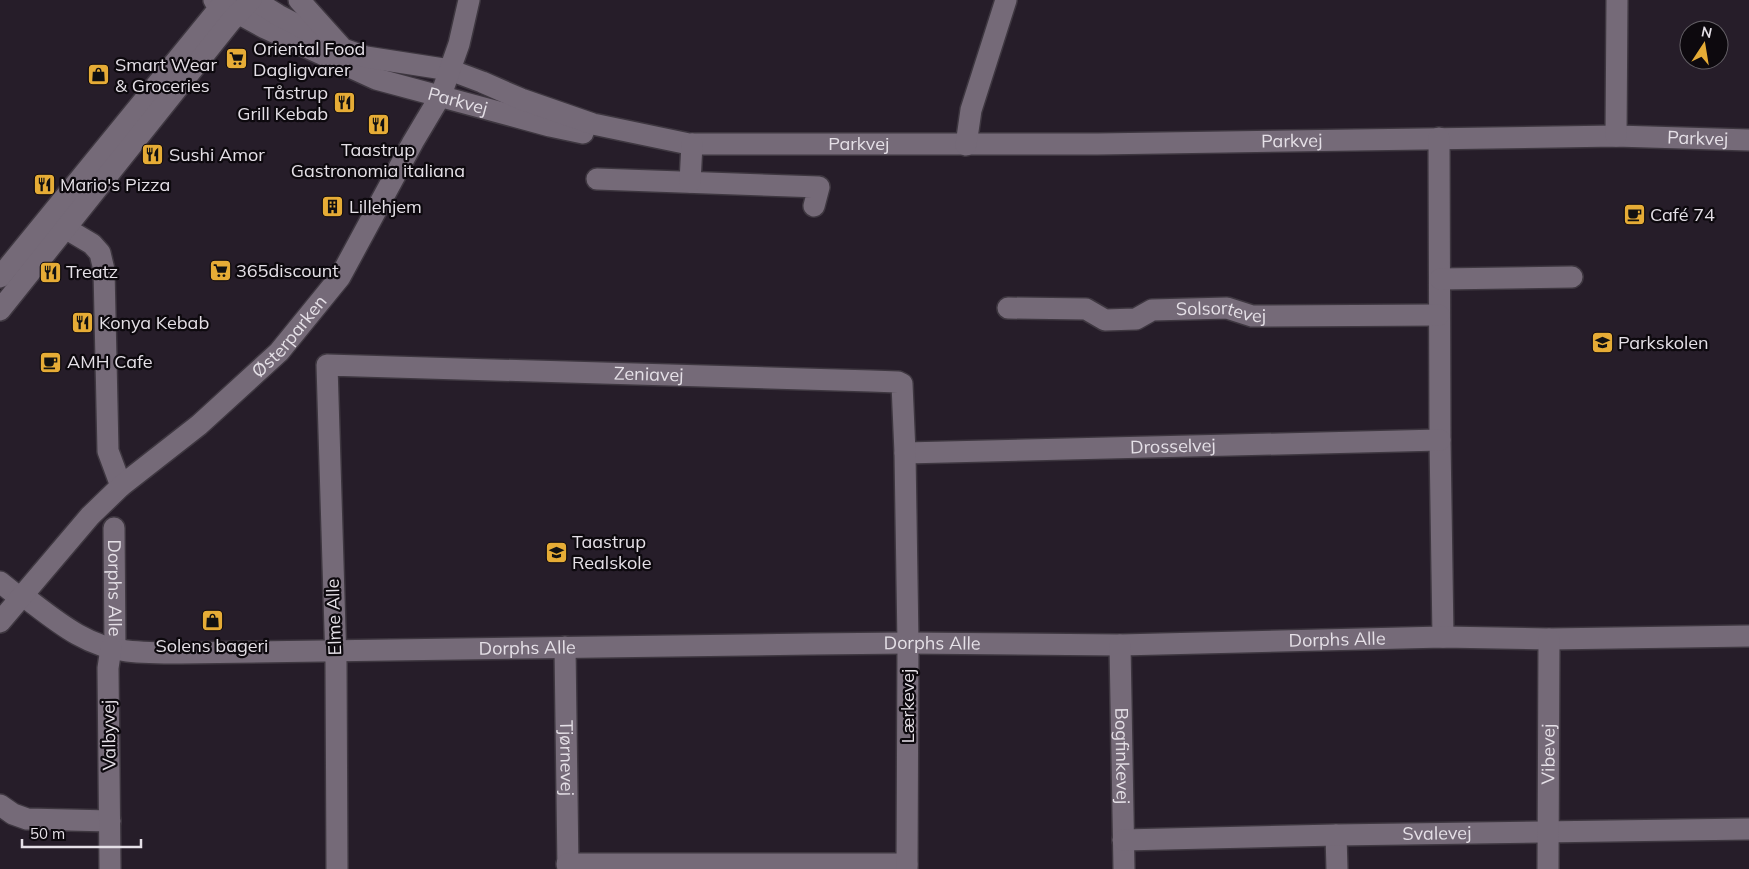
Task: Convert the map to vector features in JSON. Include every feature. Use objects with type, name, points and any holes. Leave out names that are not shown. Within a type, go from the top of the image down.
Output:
[{"type":"street","name":"Parkvej","points":[[299,0],[343,48]]},
{"type":"street","name":"Østerparken","points":[[0,622],[90,516],[121,486],[199,425],[279,352],[340,278],[440,95],[459,44],[469,0]]},
{"type":"street","points":[[966,145],[971,110],[1006,0]]},
{"type":"street","points":[[1616,136],[1617,0]]},
{"type":"street","name":"Parkvej","points":[[234,3],[366,57],[450,70],[521,99],[593,124],[691,144],[966,145],[1616,136],[1749,140]]},
{"type":"street","name":"Parkvej","points":[[234,3],[282,36],[376,79],[550,126],[616,139],[681,147],[691,144]]},
{"type":"street","points":[[0,310],[65,228],[234,3]]},
{"type":"street","points":[[0,277],[234,3]]},
{"type":"street","points":[[1439,138],[1443,637]]},
{"type":"street","points":[[690,182],[691,144]]},
{"type":"street","points":[[597,179],[819,187],[814,206]]},
{"type":"street","points":[[65,228],[92,244],[100,253],[104,270],[108,451],[121,486]]},
{"type":"street","points":[[1440,279],[1572,277]]},
{"type":"street","name":"Solsortevej","points":[[1008,308],[1086,309],[1105,320],[1136,320],[1152,310],[1227,308],[1252,316],[1439,315]]},
{"type":"street","name":"Zeniavej","points":[[326,365],[898,382],[903,387],[905,453]]},
{"type":"street","name":"Elme Alle","points":[[326,365],[335,652],[338,869]]},
{"type":"street","name":"Drosselvej","points":[[905,453],[1440,440]]},
{"type":"street","name":"Lærkevej","points":[[905,453],[908,643],[907,866]]},
{"type":"street","name":"Dorphs Alle","points":[[113,649],[114,528]]},
{"type":"street","name":"Dorphs Alle","points":[[0,582],[70,631],[92,642],[125,651],[181,654],[565,646],[908,643],[1120,644],[1443,637],[1549,639],[1749,636]]},
{"type":"street","name":"Vibevej","points":[[1548,869],[1549,639]]},
{"type":"street","name":"Bogfinkevej","points":[[1120,644],[1124,869]]},
{"type":"street","name":"Tjørnevej","points":[[565,646],[568,866]]},
{"type":"street","name":"Valbyvej","points":[[110,869],[108,668],[113,649]]},
{"type":"street","points":[[0,805],[17,817],[27,819],[110,821]]},
{"type":"street","name":"Svalevej","points":[[1123,840],[1749,829]]},
{"type":"street","points":[[1336,835],[1337,869]]},
{"type":"street","points":[[568,866],[907,866]]},
{"type":"place","name":"Oriental Food Dagligvarer","points":[[237,59]]},
{"type":"place","name":"Smart Wear & Groceries","points":[[99,75]]},
{"type":"place","name":"Tåstrup Grill Kebab","points":[[344,103]]},
{"type":"place","name":"Taastrup Gastronomia italiana","points":[[378,125]]},
{"type":"place","name":"Sushi Amor","points":[[153,155]]},
{"type":"place","name":"Mario's Pizza","points":[[44,185]]},
{"type":"place","name":"Lillehjem","points":[[333,207]]},
{"type":"place","name":"Café 74","points":[[1634,215]]},
{"type":"place","name":"365discount","points":[[220,271]]},
{"type":"place","name":"Treatz","points":[[50,272]]},
{"type":"place","name":"Konya Kebab","points":[[83,323]]},
{"type":"place","name":"Parkskolen","points":[[1602,343]]},
{"type":"place","name":"AMH Cafe","points":[[51,362]]},
{"type":"place","name":"Taastrup Realskole","points":[[556,552]]},
{"type":"place","name":"Solens bageri","points":[[212,621]]}]
